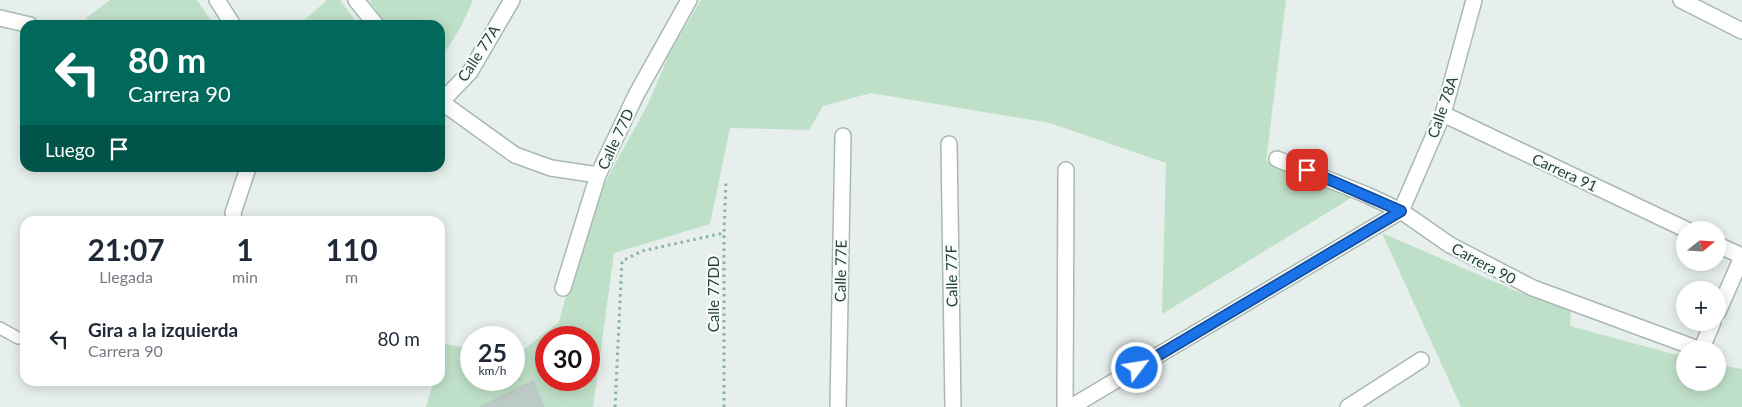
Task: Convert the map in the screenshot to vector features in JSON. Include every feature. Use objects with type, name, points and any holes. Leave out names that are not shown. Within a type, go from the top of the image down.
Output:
[{"type":"street","points":[[217,0],[230,20]]},
{"type":"street","points":[[356,0],[372,20]]},
{"type":"street","name":"Calle 77A","points":[[445,98],[470,72],[512,0]]},
{"type":"street","name":"Calle 77D","points":[[564,288],[598,175],[636,95],[689,0]]},
{"type":"street","name":"Calle 78A","points":[[1401,211],[1443,114],[1474,0]]},
{"type":"street","points":[[1681,0],[1742,31]]},
{"type":"street","points":[[0,18],[20,23]]},
{"type":"street","points":[[445,105],[515,155],[551,168],[598,175]]},
{"type":"street","name":"Carrera 91","points":[[1443,114],[1676,225]]},
{"type":"street","name":"Calle 77E","points":[[838,407],[843,136]]},
{"type":"street","name":"Calle 77F","points":[[949,144],[953,407]]},
{"type":"street","name":"Carrera 90","points":[[1276,159],[1367,195],[1401,211],[1450,245],[1533,288],[1677,341]]},
{"type":"street","points":[[1065,407],[1066,170]]},
{"type":"street","points":[[233,216],[247,172]]},
{"type":"street","points":[[1072,407],[1401,211]]},
{"type":"street","points":[[1726,249],[1742,256],[1726,293]]},
{"type":"street","points":[[1348,407],[1421,360]]},
{"type":"lane","points":[[0,328],[18,338]]},
{"type":"path","name":"Calle 77DD","points":[[724,407],[724,233],[726,180]]},
{"type":"path","points":[[615,407],[622,261],[642,251],[724,233]]},
{"type":"green space","points":[[110,0],[197,0],[211,20],[90,20],[85,19]]},
{"type":"green space","points":[[327,0],[340,0],[355,20],[305,20]]},
{"type":"green space","points":[[369,0],[473,0],[455,37],[445,51],[445,20],[383,20]]},
{"type":"green space","points":[[701,0],[1286,0],[1266,161],[1356,195],[1162,314],[1166,163],[1050,123],[871,93],[823,106],[809,130],[730,128],[710,224],[614,253],[600,356],[600,326],[554,326],[559,322],[582,234],[608,177],[648,104],[670,52]]},
{"type":"green space","points":[[1382,233],[1516,291],[1571,309],[1570,326],[1676,354],[1676,391],[1726,391],[1726,366],[1742,369],[1742,407],[1461,407]]},
{"type":"green space","points":[[535,341],[535,382],[534,379],[525,384],[525,348]]},
{"type":"green space","points":[[445,344],[460,347],[460,391],[510,391],[478,407],[426,407],[432,386],[445,386]]},
{"type":"green space","points":[[539,391],[595,391],[593,407],[545,407]]},
{"type":"building","points":[[534,379],[535,391],[539,391],[545,407],[478,407],[510,391],[525,391],[525,384]]},
{"type":"route","points":[[1137,368],[1401,211],[1307,170]]}]
